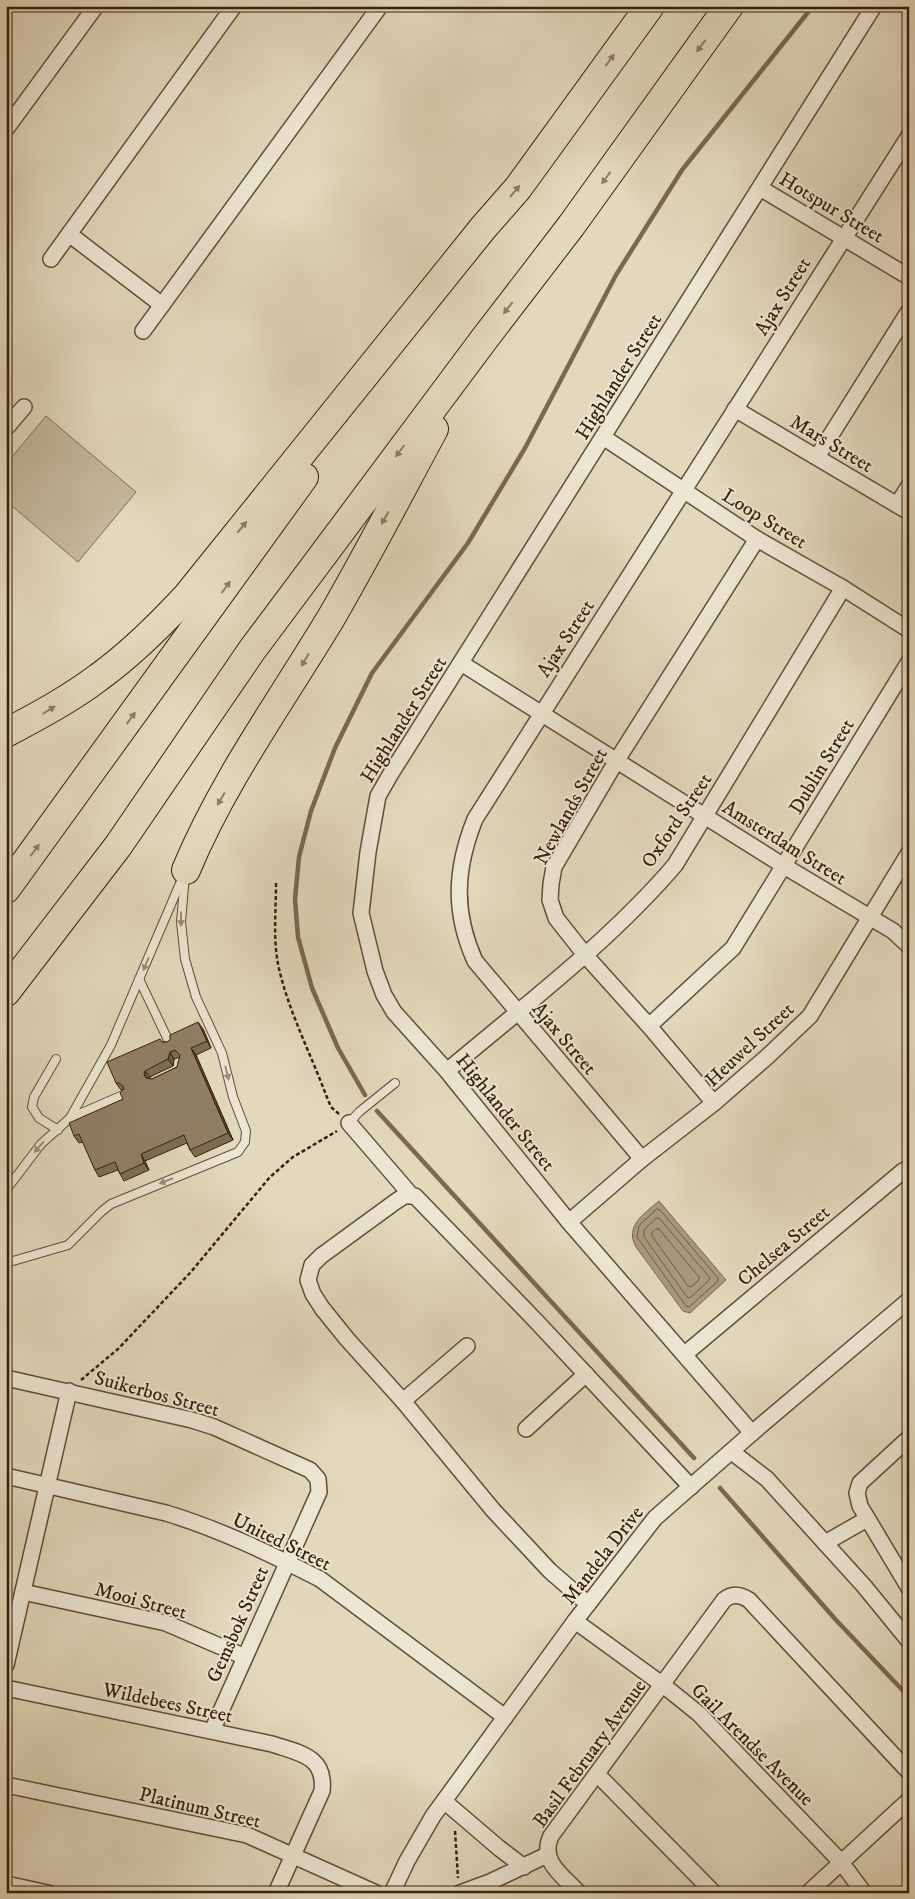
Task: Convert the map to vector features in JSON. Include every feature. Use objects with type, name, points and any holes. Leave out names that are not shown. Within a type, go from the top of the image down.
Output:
[{"type":"highway","points":[[6,733],[45,713],[100,677],[158,628],[187,596],[482,228],[518,188],[650,6]]},
{"type":"highway","points":[[6,992],[118,846],[252,650],[484,338],[571,226],[729,6]]},
{"type":"highway","points":[[6,889],[208,612],[482,228]]},
{"type":"highway","points":[[186,870],[202,833],[240,766],[331,617],[484,338]]},
{"type":"street","points":[[6,129],[96,6]]},
{"type":"street","points":[[51,259],[234,6]]},
{"type":"street","points":[[143,331],[380,6]]},
{"type":"street","name":"Highlander Street","points":[[752,1433],[569,1222],[447,1071],[394,1012],[384,995],[375,971],[361,913],[368,852],[378,796],[874,6]]},
{"type":"street","name":"Ajax Street","points":[[642,1160],[475,961],[466,940],[460,915],[460,878],[465,847],[474,819],[736,409],[828,260],[909,136]]},
{"type":"street","name":"Hotspur Street","points":[[760,188],[909,277]]},
{"type":"street","points":[[69,234],[162,305]]},
{"type":"street","points":[[817,457],[909,311]]},
{"type":"street","points":[[6,428],[24,407]]},
{"type":"street","name":"Mars Street","points":[[736,409],[903,509]]},
{"type":"street","name":"Loop Street","points":[[603,437],[757,539],[843,588],[909,630]]},
{"type":"street","points":[[903,509],[909,486]]},
{"type":"street","name":"Newlands Street","points":[[714,1103],[649,1026],[586,956],[556,918],[550,900],[551,884],[554,867],[617,760],[757,539]]},
{"type":"street","name":"Oxford Street","points":[[447,1071],[586,956],[675,865],[843,588]]},
{"type":"street","name":"Dublin Street","points":[[649,1026],[733,948],[909,662]]},
{"type":"street","name":"Amsterdam Street","points":[[461,663],[784,866],[893,931],[909,946]]},
{"type":"street","name":"Heuwel Street","points":[[569,1222],[642,1160],[714,1103],[810,1016],[909,853]]},
{"type":"street","points":[[349,1124],[412,1195],[421,1200],[639,1432],[695,1484]]},
{"type":"street","name":"Chelsea Street","points":[[685,1354],[903,1170],[909,1168]]},
{"type":"street","points":[[412,1195],[404,1196],[321,1256],[312,1265],[308,1280],[313,1294],[347,1340],[403,1401],[493,1510],[550,1571],[588,1604]]},
{"type":"street","name":"Mandela Drive","points":[[392,1893],[407,1860],[433,1816],[449,1805],[505,1717],[575,1621],[655,1518],[909,1300]]},
{"type":"street","points":[[403,1401],[467,1346]]},
{"type":"street","points":[[526,1429],[586,1374]]},
{"type":"street","name":"Suikerbos Street","points":[[6,1378],[69,1391],[214,1427],[310,1470],[318,1479]]},
{"type":"street","points":[[6,1666],[69,1391]]},
{"type":"street","points":[[909,1438],[860,1483],[857,1493],[858,1502],[867,1519],[909,1588]]},
{"type":"street","points":[[728,1456],[767,1479],[864,1586],[909,1641]]},
{"type":"street","name":"United Street","points":[[6,1476],[166,1513],[188,1520],[287,1562],[320,1579],[505,1717]]},
{"type":"street","name":"Gemsbok Street","points":[[212,1731],[319,1492],[318,1479]]},
{"type":"street","points":[[824,1543],[867,1519]]},
{"type":"street","name":"Mooi Street","points":[[23,1592],[166,1623],[245,1657]]},
{"type":"street","name":"Basil February Avenue","points":[[579,1893],[553,1866],[547,1855],[547,1847],[551,1836],[724,1600],[732,1596],[744,1596],[756,1607],[909,1772]]},
{"type":"street","name":"Gail Arendse Avenue","points":[[575,1621],[663,1685],[699,1714],[841,1862],[864,1893]]},
{"type":"street","name":"Wildebees Street","points":[[6,1688],[272,1744],[308,1758],[318,1765],[323,1775],[322,1791],[292,1856]]},
{"type":"street","points":[[597,1774],[714,1893]]},
{"type":"street","name":"Platinum Street","points":[[6,1785],[247,1835],[376,1893]]},
{"type":"street","points":[[808,1893],[909,1800]]},
{"type":"street","points":[[449,1805],[498,1848],[524,1867]]},
{"type":"street","points":[[463,1891],[490,1882],[547,1855]]},
{"type":"street","points":[[276,1893],[292,1856]]},
{"type":"street","points":[[6,1884],[48,1893]]},
{"type":"lane","points":[[6,1190],[41,1144],[70,1118],[111,1045],[186,870]]},
{"type":"lane","points":[[6,1263],[68,1245],[101,1212],[112,1204],[238,1152],[245,1142],[246,1131],[233,1097],[222,1053],[196,997],[185,959],[181,905],[186,870]]},
{"type":"lane","points":[[140,979],[170,1044]]},
{"type":"lane","points":[[56,1059],[34,1097],[32,1107],[33,1112],[39,1118],[58,1130]]},
{"type":"lane","points":[[349,1124],[359,1112],[395,1083]]},
{"type":"lane","points":[[70,1118],[123,1095]]},
{"type":"path","points":[[69,1391],[125,1342],[190,1273],[270,1177],[293,1157],[349,1124],[331,1107],[285,992],[278,963],[276,941],[276,883]]},
{"type":"path","points":[[449,1805],[458,1879],[463,1891]]},
{"type":"shaded area","points":[[46,416],[136,492],[78,562],[6,501],[6,464]]},
{"type":"water","points":[[659,1201],[726,1280],[690,1313],[683,1311],[636,1247],[633,1239],[634,1226],[642,1215]]},
{"type":"building","points":[[198,1022],[207,1041],[191,1048],[228,1133],[190,1150],[184,1135],[141,1154],[144,1163],[120,1174],[115,1162],[95,1170],[79,1134],[74,1136],[69,1123],[123,1099],[120,1093],[124,1089],[123,1086],[116,1083],[107,1062],[160,1039],[162,1042],[167,1042],[170,1040],[170,1035]],"holes":[[[175,1050],[180,1055],[177,1067],[152,1079],[146,1078],[145,1071],[168,1059],[170,1052]]]},
{"type":"waterway","points":[[365,1095],[338,1048],[312,988],[298,937],[295,899],[299,857],[311,811],[335,748],[372,673],[468,543],[525,448],[616,275],[682,170],[813,6]]},
{"type":"waterway","points":[[377,1111],[694,1458]]},
{"type":"waterway","points":[[720,1488],[836,1620],[909,1697]]}]
